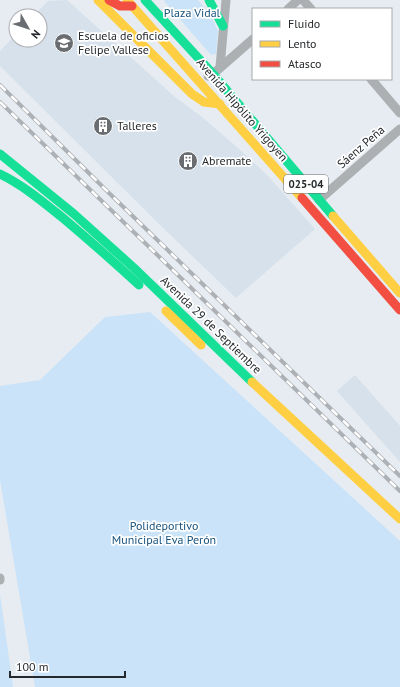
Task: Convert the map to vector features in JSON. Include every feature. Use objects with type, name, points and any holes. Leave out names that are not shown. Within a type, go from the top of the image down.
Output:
[{"type":"street","points":[[98,0],[120,8],[133,2]]},
{"type":"street","name":"Avenida Hipólito Yrigoyen","points":[[145,0],[213,74],[319,200],[400,293]]},
{"type":"street","points":[[209,0],[223,26]]},
{"type":"street","points":[[220,68],[226,0]]},
{"type":"street","points":[[289,8],[298,0]]},
{"type":"street","points":[[303,0],[310,8]]},
{"type":"street","name":"Avenida Hipólito Yrigoyen","points":[[133,2],[199,80],[400,310]]},
{"type":"street","points":[[111,5],[184,86],[199,99],[207,103],[220,104]]},
{"type":"street","points":[[184,86],[213,74],[252,40]]},
{"type":"street","points":[[372,80],[400,112]]},
{"type":"street","name":"Sáenz Peña","points":[[319,200],[400,129]]},
{"type":"street","name":"Avenida 29 de Septiembre","points":[[0,154],[74,214],[134,268],[232,363],[400,519]]},
{"type":"street","name":"Avenida 29 de Septiembre","points":[[0,174],[10,178],[41,201],[80,232],[131,277],[187,332],[400,528]]},
{"type":"shaded area","points":[[67,0],[175,97],[202,117],[238,148],[268,176],[315,229],[236,298],[160,225],[0,66],[0,51],[8,42],[8,48],[48,48],[48,8],[41,8],[48,1]]},
{"type":"shaded area","points":[[355,375],[400,426],[400,462],[337,391]]},
{"type":"green space","name":"Plaza Vidal","points":[[198,0],[210,14],[218,31],[216,54],[211,55],[164,1]]},
{"type":"green space","name":"Polideportivo Municipal Eva Perón","points":[[150,312],[400,541],[400,687],[35,687],[0,480],[0,386],[40,380],[105,317]]},
{"type":"green space","points":[[0,594],[13,687],[0,687]]},
{"type":"railway","points":[[0,85],[400,476]]},
{"type":"railway","points":[[0,102],[400,491]]},
{"type":"traffic: fast","points":[[145,0],[213,74],[333,216]]},
{"type":"traffic: fast","points":[[209,0],[223,26]]},
{"type":"traffic: fast","points":[[0,154],[74,214],[134,268],[252,382]]},
{"type":"traffic: fast","points":[[0,174],[25,189],[48,206],[139,285]]},
{"type":"traffic: slow","points":[[98,0],[192,94],[204,102],[220,104]]},
{"type":"traffic: slow","points":[[127,0],[302,198]]},
{"type":"traffic: slow","points":[[333,216],[400,293]]},
{"type":"traffic: slow","points":[[166,311],[201,345]]},
{"type":"traffic: slow","points":[[252,382],[400,519]]},
{"type":"traffic: jam","points":[[109,0],[120,6],[132,6]]},
{"type":"traffic: jam","points":[[302,198],[400,310]]},
{"type":"place","name":"Escuela de oficios Felipe Vallese","points":[[64,43]]},
{"type":"place","name":"Talleres","points":[[103,126]]},
{"type":"place","name":"Abremate","points":[[188,161]]}]
